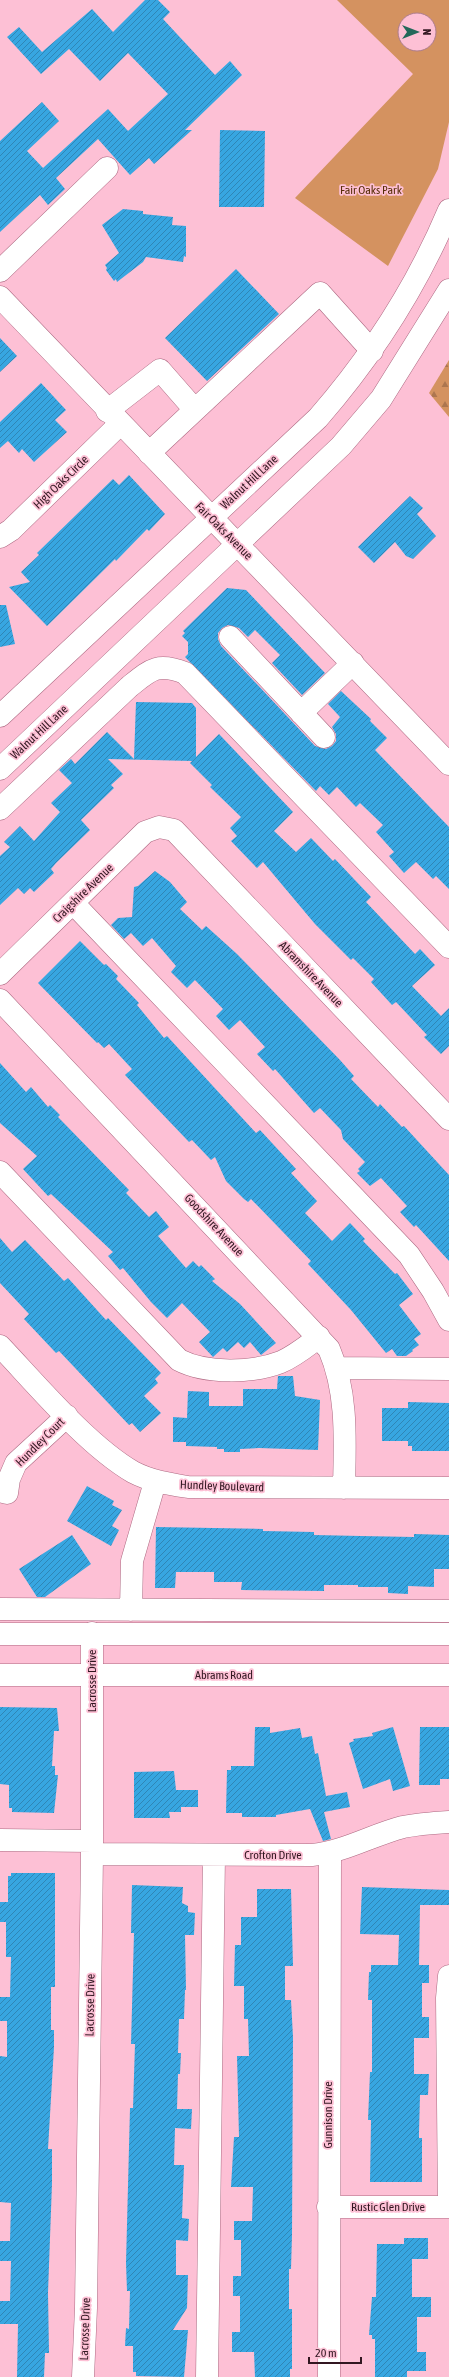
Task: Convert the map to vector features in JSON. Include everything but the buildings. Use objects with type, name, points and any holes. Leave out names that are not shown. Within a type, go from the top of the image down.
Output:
[{"type":"street","points":[[0,271],[107,168]]},
{"type":"street","name":"Walnut Hill Lane","points":[[0,716],[318,418],[348,384],[372,351],[434,245],[449,210]]},
{"type":"street","name":"Walnut Hill Lane","points":[[0,769],[236,543],[341,446],[381,399],[449,290]]},
{"type":"street","points":[[149,453],[320,293],[372,351]]},
{"type":"street","name":"Fair Oaks Avenue","points":[[0,298],[210,518],[353,663],[449,764]]},
{"type":"street","name":"High Oaks Circle","points":[[0,536],[11,530],[160,370],[195,410]]},
{"type":"street","points":[[230,637],[324,737]]},
{"type":"street","points":[[301,713],[353,663]]},
{"type":"street","points":[[0,809],[129,687],[152,669],[169,666],[185,673],[449,947]]},
{"type":"street","name":"Craigshire Avenue","points":[[0,974],[145,832],[159,827],[174,830]]},
{"type":"street","name":"Abramshire Avenue","points":[[174,830],[449,1118]]},
{"type":"street","points":[[73,903],[409,1255],[433,1291],[449,1320]]},
{"type":"street","name":"Goodshire Avenue","points":[[0,1000],[319,1337],[328,1349],[337,1368],[343,1394],[344,1488]]},
{"type":"street","points":[[0,1172],[179,1360],[184,1363],[194,1368],[209,1369],[266,1367],[293,1356],[319,1337]]},
{"type":"street","name":"Hundley Boulevard","points":[[0,1346],[67,1416],[106,1453],[133,1472],[155,1482],[188,1487],[449,1488]]},
{"type":"street","points":[[337,1368],[449,1369]]},
{"type":"street","name":"Hundley Court","points":[[4,1492],[16,1463],[67,1416]]},
{"type":"street","points":[[131,1610],[132,1561],[155,1482]]},
{"type":"street","points":[[0,1609],[449,1611]]},
{"type":"street","name":"Lacrosse Drive","points":[[84,2377],[92,1848],[92,1633]]},
{"type":"street","points":[[0,1634],[449,1634]]},
{"type":"street","name":"Abrams Road","points":[[0,1675],[449,1675]]},
{"type":"street","name":"Crofton Drive","points":[[0,1840],[92,1848],[214,1855],[312,1855],[330,1853],[403,1828],[431,1823],[449,1822]]},
{"type":"street","name":"Gunnison Drive","points":[[329,2377],[328,2207],[330,1853]]},
{"type":"street","points":[[206,2377],[214,1855]]},
{"type":"street","points":[[449,1976],[447,1998],[449,2207]]},
{"type":"street","name":"Rustic Glen Drive","points":[[328,2207],[449,2207]]},
{"type":"green space","name":"Fair Oaks Park","points":[[337,0],[449,0],[449,122],[438,169],[388,266],[295,198],[413,74]]},
{"type":"green space","points":[[449,360],[449,417],[429,393]]}]
